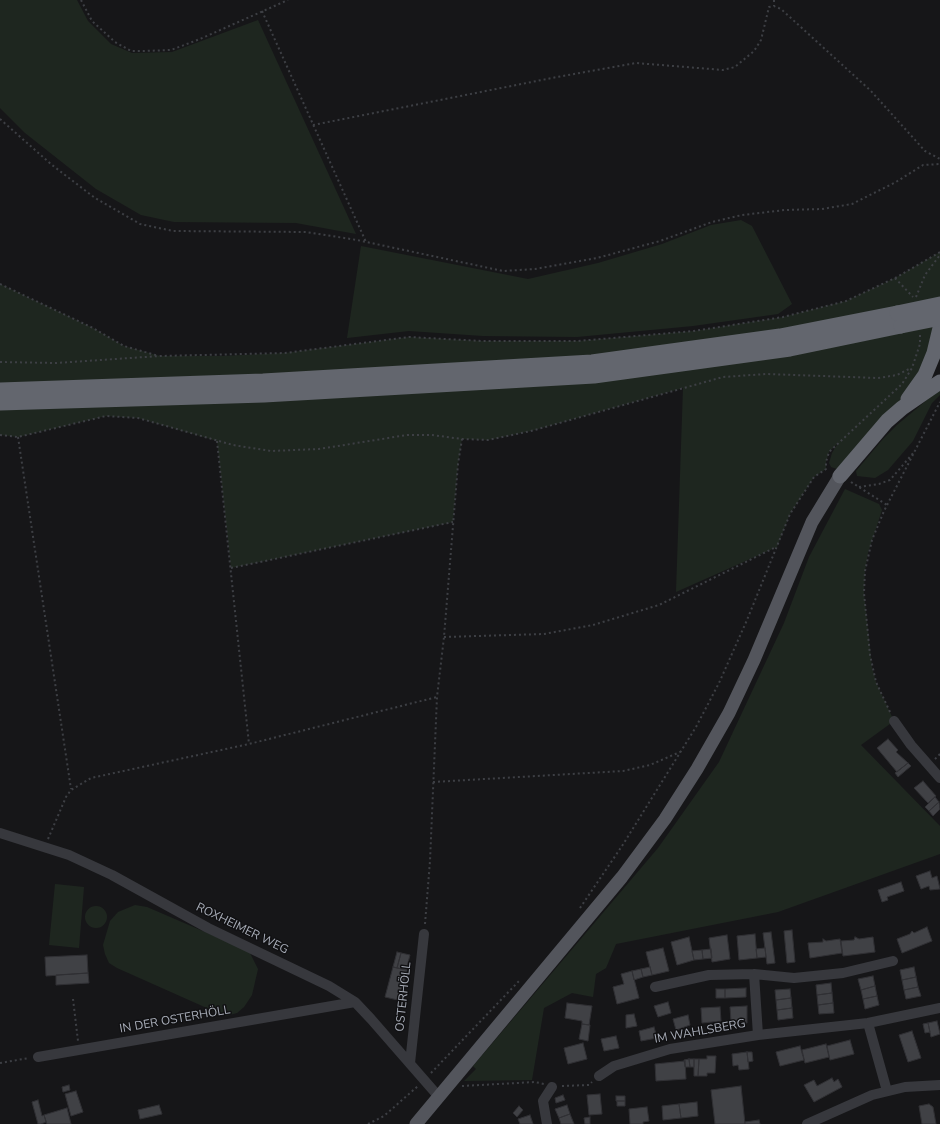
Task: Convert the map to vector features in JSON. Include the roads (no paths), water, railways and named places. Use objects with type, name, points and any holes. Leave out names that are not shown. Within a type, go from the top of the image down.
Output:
[{"type":"highway","points":[[0,403],[264,395],[594,376],[790,349],[899,320],[940,304]]},
{"type":"highway","points":[[0,390],[263,381],[592,362],[899,320],[940,318]]},
{"type":"highway","points":[[902,408],[926,375],[934,353],[940,328]]},
{"type":"highway","points":[[840,476],[887,421],[902,408],[940,382]]},
{"type":"main road","points":[[416,1124],[440,1097],[651,840],[689,781],[729,713],[754,660],[812,522],[840,476]]},
{"type":"street","points":[[894,721],[911,745],[940,778]]},
{"type":"street","name":"ROXHEIMER WEG","points":[[0,833],[69,855],[112,875],[208,928],[329,986],[354,1002],[440,1097]]},
{"type":"street","name":"OSTERHÖLL","points":[[410,1063],[424,934]]},
{"type":"street","points":[[655,986],[708,975],[754,974],[794,978],[843,973],[893,961]]},
{"type":"street","name":"IM WAHLSBERG","points":[[754,974],[758,1035]]},
{"type":"street","name":"IN DER OSTERHÖLL","points":[[38,1057],[354,1002]]},
{"type":"street","name":"IM WAHLSBERG","points":[[599,1076],[614,1066],[670,1049],[758,1035],[868,1023],[940,1008]]},
{"type":"street","points":[[868,1023],[887,1091]]},
{"type":"street","points":[[806,1124],[855,1101],[887,1091],[919,1086],[940,1085]]},
{"type":"street","points":[[547,1124],[543,1101],[552,1087]]}]
